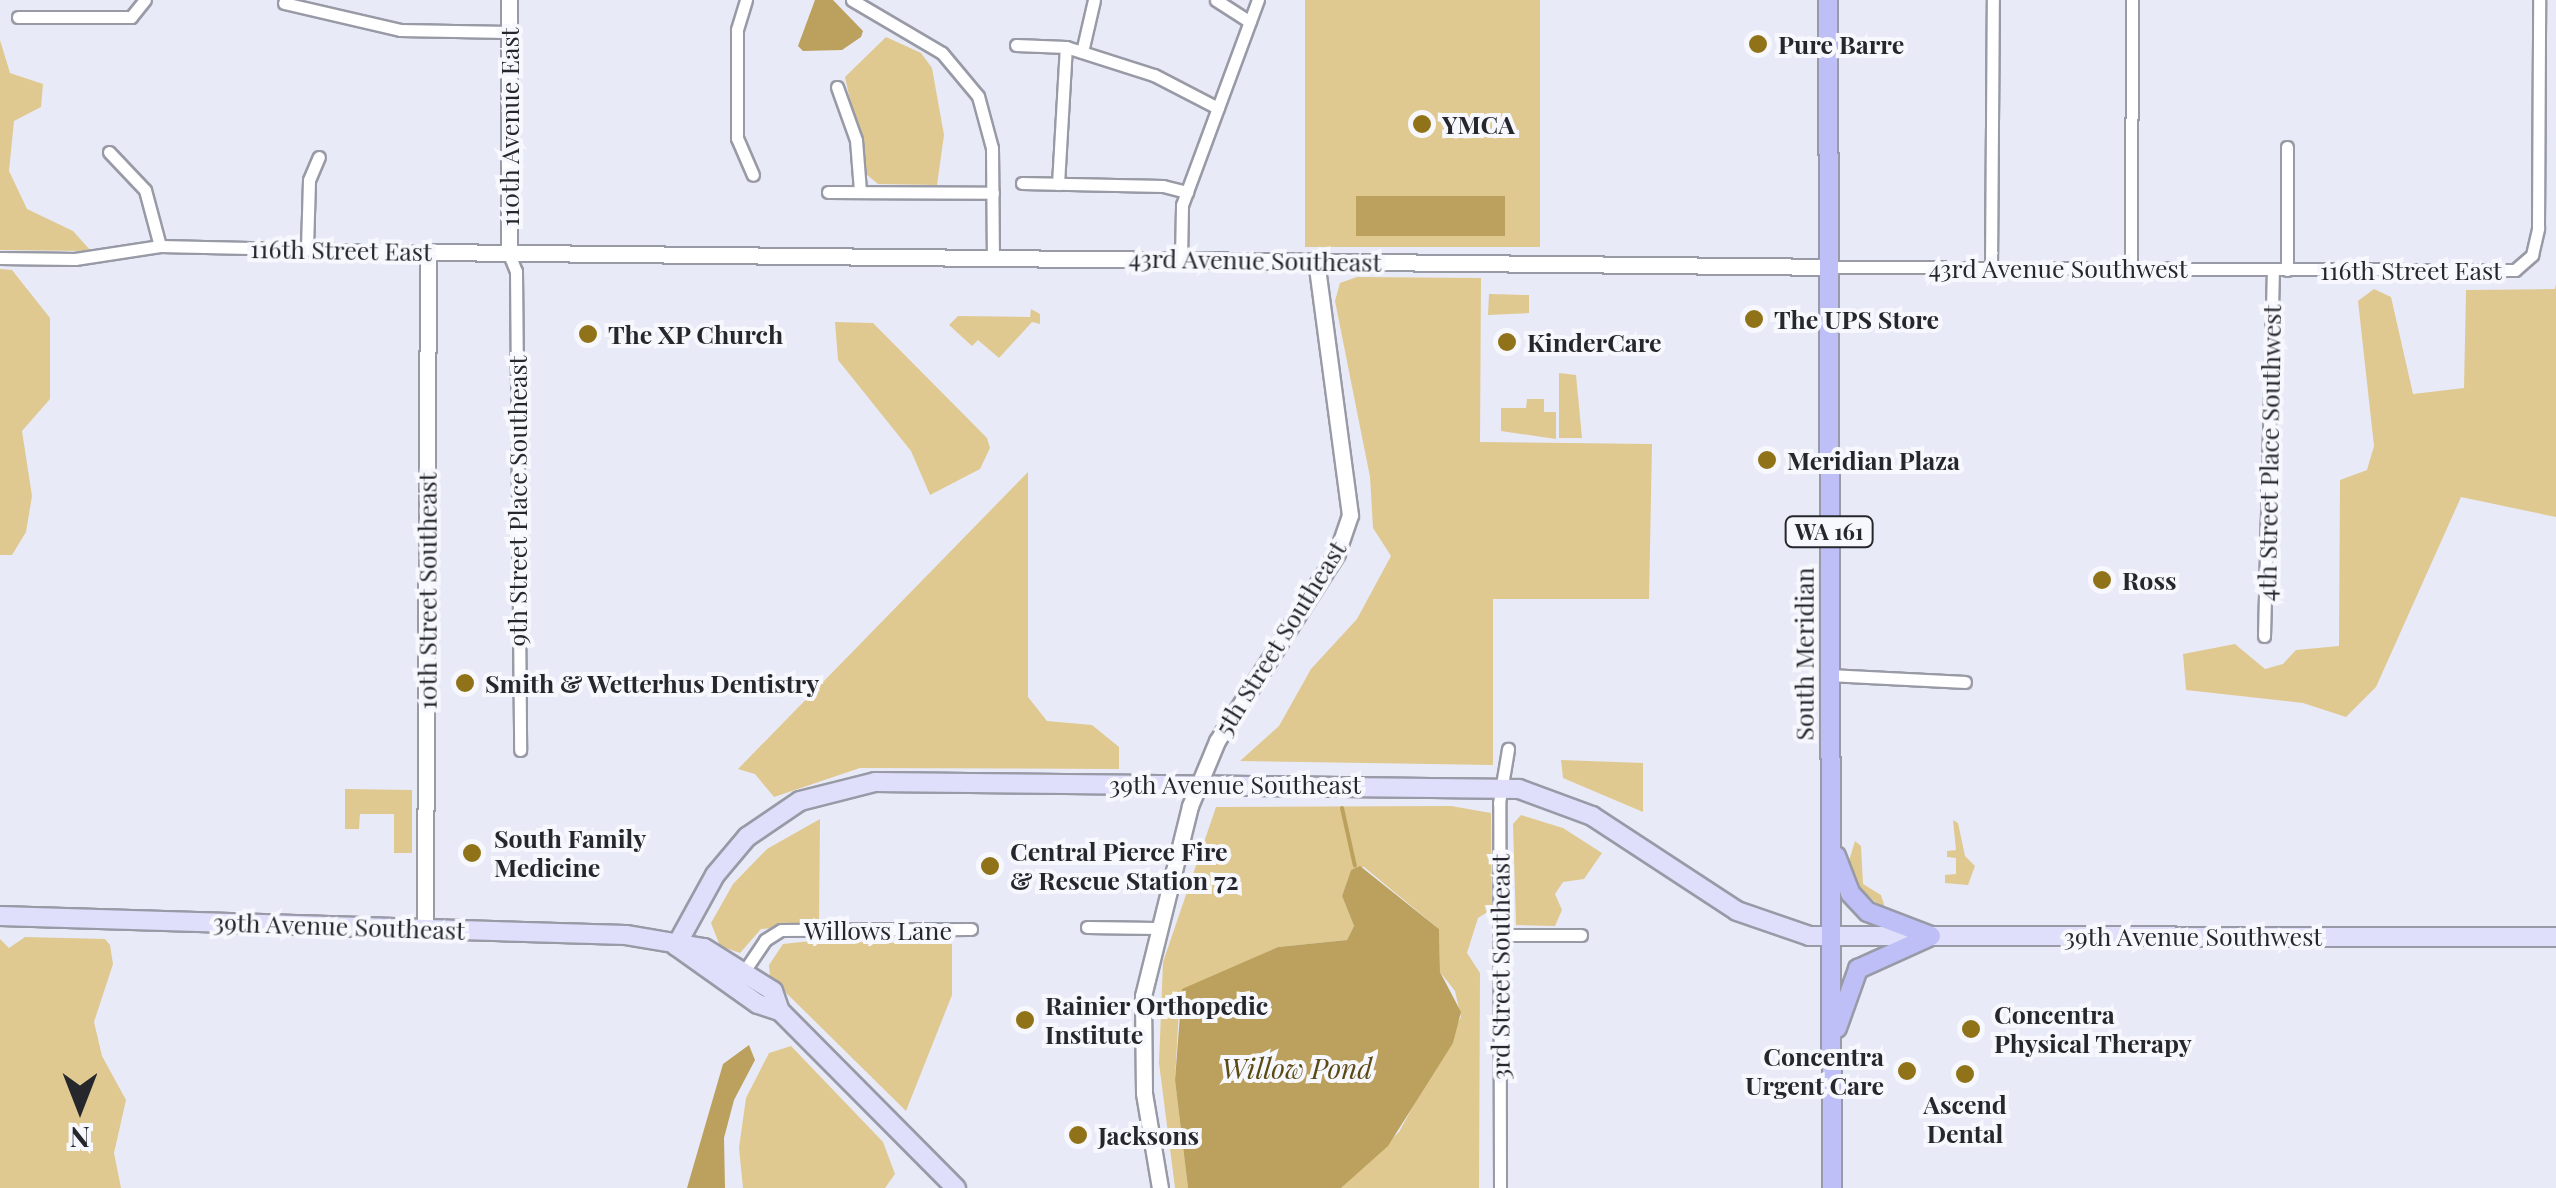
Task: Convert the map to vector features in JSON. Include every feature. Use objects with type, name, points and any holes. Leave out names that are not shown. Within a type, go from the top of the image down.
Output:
[{"type":"main road","name":"South Meridian","points":[[1828,0],[1832,1188]]},
{"type":"main road","name":"39th Avenue Southeast","points":[[676,946],[738,846],[770,818],[822,792],[874,782],[1500,787],[1538,794],[1592,816],[1750,918],[1830,938]]},
{"type":"main road","points":[[1830,826],[1844,881],[1858,903],[1878,919],[1931,936]]},
{"type":"main road","name":"39th Avenue Southeast","points":[[0,916],[603,932],[704,948],[738,977]]},
{"type":"main road","points":[[1831,1053],[1858,969],[1931,936]]},
{"type":"main road","name":"39th Avenue Southwest","points":[[1830,938],[2556,936]]},
{"type":"main road","points":[[738,977],[772,991],[780,1012],[956,1188]]},
{"type":"street","points":[[18,17],[139,13],[145,0]]},
{"type":"street","name":"110th Avenue East","points":[[509,0],[510,254]]},
{"type":"street","points":[[746,0],[738,30],[737,138],[753,175]]},
{"type":"street","points":[[853,0],[942,53],[969,81],[990,130],[993,257]]},
{"type":"street","points":[[1082,52],[1094,0]]},
{"type":"street","points":[[1216,0],[1250,22]]},
{"type":"street","points":[[1181,259],[1186,192],[1258,0]]},
{"type":"street","points":[[1991,268],[1993,0]]},
{"type":"street","points":[[2131,269],[2132,0]]},
{"type":"street","name":"116th Street East","points":[[2288,270],[2496,273],[2531,258],[2538,228],[2539,0]]},
{"type":"street","points":[[284,3],[400,30],[508,32]]},
{"type":"street","points":[[1016,45],[1066,47],[1154,75],[1218,108]]},
{"type":"street","points":[[1058,184],[1066,47]]},
{"type":"street","points":[[837,87],[856,140],[860,191]]},
{"type":"street","points":[[2287,147],[2288,270]]},
{"type":"street","points":[[109,152],[145,190],[160,246]]},
{"type":"street","points":[[306,248],[309,180],[319,157]]},
{"type":"street","points":[[1022,183],[1162,186],[1186,192]]},
{"type":"street","points":[[828,192],[993,193]]},
{"type":"street","name":"116th Street East","points":[[0,258],[75,259],[160,246],[683,255]]},
{"type":"street","name":"10th Street Southeast","points":[[425,930],[428,252]]},
{"type":"street","name":"9th Street Place Southeast","points":[[510,254],[516,272],[520,750]]},
{"type":"street","name":"43rd Avenue Southeast","points":[[683,255],[1828,267]]},
{"type":"street","name":"5th Street Southeast","points":[[1160,1188],[1140,1033],[1156,928],[1197,784],[1216,740],[1337,553],[1350,515],[1349,466],[1324,344],[1316,260]]},
{"type":"street","name":"43rd Avenue Southwest","points":[[1828,267],[2288,270]]},
{"type":"street","name":"4th Street Place Southwest","points":[[2264,636],[2273,270]]},
{"type":"street","points":[[1829,675],[1965,682]]},
{"type":"street","name":"3rd Street Southeast","points":[[1500,1188],[1500,787],[1508,748]]},
{"type":"street","points":[[1087,927],[1156,928]]},
{"type":"street","name":"Willows Lane","points":[[738,977],[764,940],[780,930],[970,930]]},
{"type":"street","points":[[1500,934],[1581,935]]},
{"type":"shaded area","name":"YMCA","points":[[1305,0],[1540,0],[1540,247],[1305,247]]},
{"type":"shaded area","points":[[886,37],[921,53],[932,68],[944,135],[937,185],[878,184],[866,174],[845,77]]},
{"type":"shaded area","points":[[0,40],[10,73],[43,84],[41,107],[14,121],[9,171],[27,209],[73,231],[91,251],[0,250]]},
{"type":"shaded area","points":[[0,269],[12,270],[50,318],[50,399],[22,431],[32,496],[26,532],[12,555],[0,555]]},
{"type":"shaded area","points":[[1357,277],[1481,278],[1480,442],[1652,444],[1649,599],[1493,599],[1493,765],[1240,761],[1279,726],[1311,669],[1357,619],[1391,556],[1373,528],[1370,477],[1335,301],[1340,283]]},
{"type":"shaded area","points":[[2556,283],[2556,517],[2461,497],[2376,687],[2346,717],[2303,703],[2186,690],[2183,654],[2235,644],[2265,669],[2283,664],[2296,650],[2339,646],[2340,480],[2367,470],[2374,446],[2358,301],[2374,289],[2391,297],[2413,394],[2464,388],[2466,290],[2555,289]]},
{"type":"shaded area","points":[[1489,294],[1529,295],[1529,313],[1488,315]]},
{"type":"shaded area","points":[[1031,309],[1040,314],[1040,324],[1032,322],[999,358],[978,340],[972,346],[949,325],[958,316],[1030,317]]},
{"type":"shaded area","points":[[835,322],[873,323],[987,438],[990,448],[980,469],[930,495],[911,451],[838,360]]},
{"type":"shaded area","points":[[1559,373],[1576,375],[1582,438],[1559,438]]},
{"type":"shaded area","points":[[1527,399],[1544,399],[1544,412],[1556,412],[1556,439],[1501,431],[1501,408],[1526,408]]},
{"type":"shaded area","points":[[1028,472],[1028,697],[1047,721],[1092,725],[1119,747],[1119,769],[860,768],[774,797],[755,774],[738,769]]},
{"type":"shaded area","points":[[1561,760],[1643,763],[1643,812],[1563,778]]},
{"type":"shaded area","points":[[345,789],[412,790],[412,853],[394,853],[394,814],[360,814],[359,829],[345,829]]},
{"type":"shaded area","points":[[1451,806],[1491,813],[1492,909],[1478,918],[1467,953],[1480,973],[1479,1188],[1341,1188],[1399,1132],[1461,1017],[1455,991],[1440,972],[1439,929],[1364,867],[1351,870],[1342,896],[1354,926],[1347,940],[1278,947],[1180,993],[1175,1079],[1188,1188],[1175,1188],[1159,1063],[1163,962],[1216,807]]},
{"type":"shaded area","points":[[1521,815],[1563,828],[1602,853],[1584,879],[1563,882],[1555,894],[1562,910],[1555,926],[1516,925],[1513,824]]},
{"type":"shaded area","points":[[820,819],[819,924],[761,929],[740,953],[720,946],[711,923],[733,884],[767,849]]},
{"type":"shaded area","points":[[1953,820],[1958,823],[1965,856],[1975,866],[1968,885],[1945,883],[1945,875],[1956,874],[1956,858],[1947,857],[1947,851],[1956,850]]},
{"type":"shaded area","points":[[1855,841],[1861,846],[1863,884],[1881,895],[1886,911],[1858,887],[1849,861]]},
{"type":"shaded area","points":[[25,937],[105,939],[110,945],[113,964],[94,1022],[102,1056],[126,1100],[114,1153],[121,1188],[0,1188],[0,939],[9,948]]},
{"type":"shaded area","points":[[783,944],[952,944],[952,995],[906,1111],[770,977],[769,965]]},
{"type":"shaded area","points":[[791,1046],[883,1142],[895,1174],[885,1188],[743,1188],[739,1148],[746,1098],[769,1053]]},
{"type":"water","points":[[815,0],[833,0],[863,31],[861,37],[842,50],[803,51],[798,46]]},
{"type":"water","points":[[1356,196],[1505,196],[1505,236],[1356,236]]},
{"type":"water","name":"Willow Pond","points":[[1360,866],[1439,929],[1440,972],[1461,1012],[1453,1043],[1388,1146],[1341,1188],[1188,1188],[1175,1080],[1182,989],[1278,947],[1347,940],[1354,926],[1342,896],[1351,870]]},
{"type":"water","points":[[749,1045],[755,1060],[734,1100],[724,1138],[725,1188],[687,1188],[723,1064]]},
{"type":"waterway","points":[[1342,808],[1355,866]]},
{"type":"place","name":"Pure Barre","points":[[1758,44]]},
{"type":"place","name":"YMCA","points":[[1422,124]]},
{"type":"place","name":"The UPS Store","points":[[1754,319]]},
{"type":"place","name":"The XP Church","points":[[588,334]]},
{"type":"place","name":"KinderCare","points":[[1507,342]]},
{"type":"place","name":"Meridian Plaza","points":[[1767,460]]},
{"type":"place","name":"Ross","points":[[2102,580]]},
{"type":"place","name":"Smith & Wetterhus Dentistry","points":[[465,683]]},
{"type":"place","name":"South Family Medicine","points":[[472,853]]},
{"type":"place","name":"Central Pierce Fire & Rescue Station 72","points":[[990,866]]},
{"type":"place","name":"Rainier Orthopedic Institute","points":[[1025,1020]]},
{"type":"place","name":"Concentra Physical Therapy","points":[[1971,1029]]},
{"type":"place","name":"Concentra Urgent Care","points":[[1907,1071]]},
{"type":"place","name":"Ascend Dental","points":[[1965,1074]]},
{"type":"place","name":"Jacksons","points":[[1078,1135]]}]
